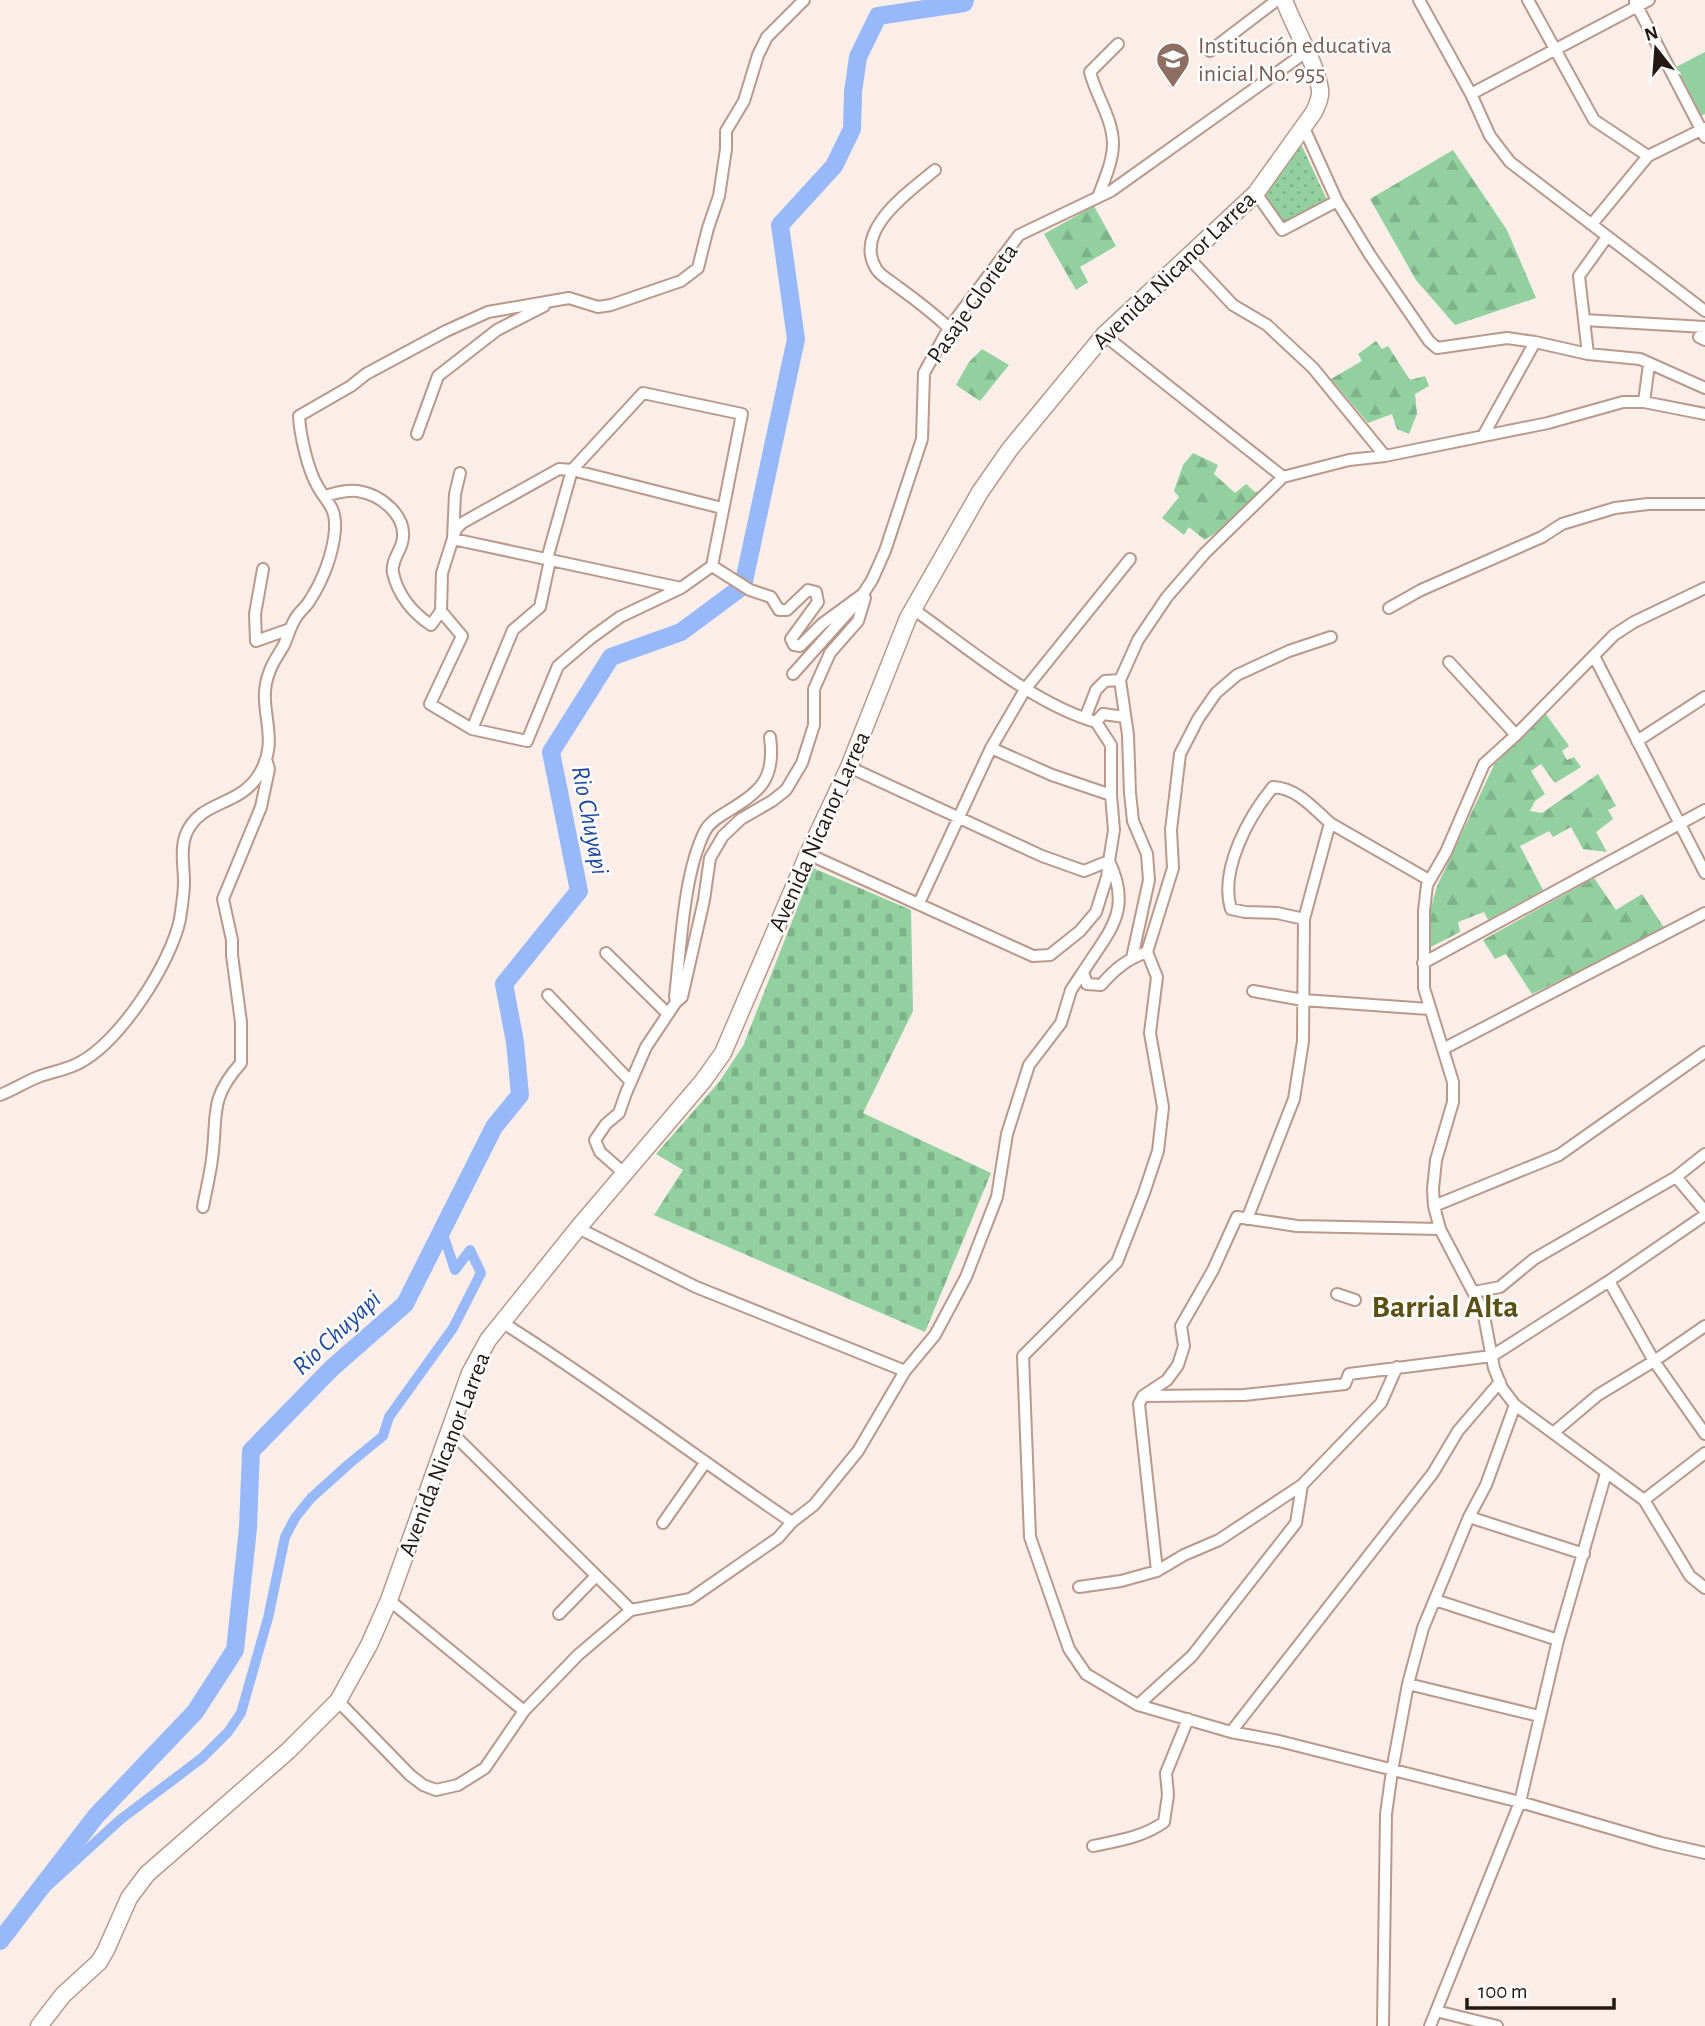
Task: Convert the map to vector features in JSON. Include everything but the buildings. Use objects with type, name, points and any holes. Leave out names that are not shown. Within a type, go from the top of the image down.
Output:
[{"type":"main road","name":"Avenida Nicanor Larrea","points":[[39,2026],[63,1995],[99,1962],[129,1898],[147,1874],[288,1751],[338,1701],[369,1645],[389,1600],[470,1373],[488,1340],[578,1228],[703,1081],[723,1053],[849,767],[913,609],[979,492],[1010,449],[1104,335],[1256,193],[1314,112],[1320,90],[1283,0]]},
{"type":"street","points":[[0,1095],[37,1077],[79,1063],[100,1048],[125,1021],[169,953],[183,904],[185,836],[194,821],[207,809],[243,794],[258,776],[266,759],[270,737],[266,709],[268,673],[295,618],[310,600],[330,558],[335,529],[330,502],[318,489],[312,471],[299,416],[351,386],[366,374],[438,335],[488,312],[569,298],[598,307],[611,305],[622,299],[681,281],[698,268],[719,196],[726,131],[744,101],[766,37],[804,0]]},
{"type":"street","points":[[1210,51],[1277,0]]},
{"type":"street","points":[[1419,0],[1471,94],[1490,136],[1510,162],[1705,311]]},
{"type":"street","points":[[1528,0],[1594,120],[1648,156]]},
{"type":"street","points":[[1471,94],[1636,3],[1649,0]]},
{"type":"street","points":[[1592,224],[1648,156],[1704,132],[1636,3]]},
{"type":"street","points":[[1098,197],[1113,151],[1113,141],[1108,119],[1090,72],[1118,44]]},
{"type":"street","name":"Pasaje Glorieta","points":[[863,594],[872,580],[906,493],[922,439],[924,373],[949,328],[1019,235],[1111,191],[1306,51]]},
{"type":"street","points":[[1304,128],[1337,201],[1370,255],[1437,348],[1507,338],[1535,342],[1588,354],[1627,357],[1705,388]]},
{"type":"street","points":[[935,170],[880,221],[872,237],[871,251],[877,270],[949,328]]},
{"type":"street","points":[[1256,193],[1282,230],[1337,201]]},
{"type":"street","points":[[1588,354],[1579,276],[1607,237]]},
{"type":"street","points":[[1188,257],[1233,305],[1267,325],[1313,368],[1385,456]]},
{"type":"street","points":[[417,434],[438,376],[497,330],[556,300]]},
{"type":"street","points":[[1584,320],[1705,330]]},
{"type":"street","points":[[1705,330],[1699,337],[1705,340]]},
{"type":"street","points":[[1104,335],[1283,477]]},
{"type":"street","points":[[1483,436],[1535,342]]},
{"type":"street","points":[[1644,402],[1649,364]]},
{"type":"street","points":[[441,611],[462,636],[430,704],[472,729],[527,741],[558,666],[620,617],[681,588],[712,566],[742,414],[643,393],[572,470],[548,560],[540,607],[513,629],[472,729]]},
{"type":"street","points":[[1132,958],[1149,880],[1147,854],[1133,821],[1120,680],[1138,640],[1167,597],[1205,554],[1283,477],[1349,460],[1385,456],[1548,423],[1623,402],[1644,402],[1705,414]]},
{"type":"street","points":[[325,496],[338,491],[359,491],[379,498],[396,513],[402,528],[402,542],[392,570],[398,588],[417,616],[431,625],[441,611],[442,573],[456,529],[462,523],[559,469],[722,508]]},
{"type":"street","points":[[453,539],[455,494],[460,473]]},
{"type":"street","points":[[1389,608],[1421,590],[1542,537],[1562,524],[1615,508],[1647,503],[1705,504]]},
{"type":"street","points":[[453,539],[681,588]]},
{"type":"street","points":[[919,903],[991,748],[1026,688],[1130,559]]},
{"type":"street","points":[[712,566],[750,590],[771,597],[779,610],[787,610],[808,590],[816,592],[818,602],[791,639],[794,645],[800,646],[822,624],[863,594]]},
{"type":"street","points":[[263,569],[255,614],[256,641],[290,629]]},
{"type":"street","points":[[1705,588],[1634,622],[1614,635],[1484,764],[1446,852],[1429,880],[1424,911],[1423,963],[1424,988],[1429,1009],[1453,1082],[1453,1102],[1436,1160],[1434,1206],[1440,1229],[1483,1311],[1494,1368],[1500,1382],[1516,1405],[1644,1500],[1690,1576],[1705,1588]]},
{"type":"street","points":[[793,674],[843,621],[863,594]]},
{"type":"street","points":[[625,1174],[600,1152],[595,1140],[606,1124],[620,1113],[646,1047],[676,1002],[682,998],[704,900],[710,858],[723,836],[741,819],[786,790],[802,763],[814,725],[814,689],[830,653],[858,621],[865,597],[863,594]]},
{"type":"street","points":[[808,855],[1033,956],[1050,955],[1080,931],[1096,912],[1107,877],[1114,830],[1111,745],[1091,720],[1074,715],[1026,688],[913,609]]},
{"type":"street","points":[[1147,952],[1173,869],[1171,830],[1180,754],[1198,719],[1216,693],[1237,676],[1289,651],[1331,637]]},
{"type":"street","points":[[1594,656],[1705,873]]},
{"type":"street","points":[[1449,662],[1516,735]]},
{"type":"street","points":[[1091,720],[1097,690],[1105,681],[1120,680]]},
{"type":"street","points":[[1637,741],[1705,697]]},
{"type":"street","points":[[1091,720],[1103,714],[1125,717]]},
{"type":"street","points":[[676,1002],[693,861],[705,831],[714,820],[761,788],[771,770],[771,737]]},
{"type":"street","points":[[991,748],[1052,775],[1111,795]]},
{"type":"street","points":[[203,1207],[212,1157],[214,1116],[224,1082],[241,1063],[241,1022],[232,940],[223,898],[261,807],[269,769],[266,759]]},
{"type":"street","points":[[849,767],[1042,856],[1084,871],[1109,861]]},
{"type":"street","points":[[1304,919],[1277,913],[1231,909],[1227,898],[1231,870],[1249,821],[1273,787],[1286,788],[1305,800],[1330,823],[1429,880]]},
{"type":"street","points":[[1423,963],[1705,810]]},
{"type":"street","points":[[1247,1219],[1294,1099],[1303,1041],[1304,919],[1330,823]]},
{"type":"street","points":[[338,1701],[423,1786],[436,1790],[458,1785],[485,1768],[524,1711],[578,1655],[631,1610],[690,1599],[778,1538],[792,1522],[814,1505],[858,1451],[905,1371],[935,1335],[966,1278],[997,1197],[1007,1134],[1029,1065],[1061,1023],[1071,990],[1109,933],[1120,906],[1118,879],[1109,861]]},
{"type":"street","points":[[1443,1049],[1705,913]]},
{"type":"street","points":[[1083,972],[1087,984],[1101,985],[1118,966],[1147,952]]},
{"type":"street","points":[[1147,952],[1157,977],[1150,1033],[1163,1107],[1158,1151],[1117,1262],[1023,1356],[1030,1538],[1069,1648],[1086,1674],[1138,1705],[1231,1732],[1279,1741],[1520,1802],[1705,1853]]},
{"type":"street","points":[[606,953],[668,1014]]},
{"type":"street","points":[[1253,990],[1303,1000],[1429,1009]]},
{"type":"street","points":[[548,995],[631,1082]]},
{"type":"street","points":[[1434,1206],[1559,1155],[1705,1052]]},
{"type":"street","points":[[1474,1292],[1500,1287],[1534,1259],[1676,1177],[1705,1154]]},
{"type":"street","points":[[1143,1396],[1244,1395],[1345,1384],[1349,1374],[1492,1356],[1609,1281],[1705,1213],[1676,1177]]},
{"type":"street","points":[[1157,1571],[1139,1404],[1143,1396],[1167,1380],[1178,1365],[1184,1346],[1181,1325],[1213,1270],[1237,1217],[1297,1226],[1440,1229]]},
{"type":"street","points":[[578,1228],[696,1287],[905,1371]]},
{"type":"street","points":[[1609,1281],[1654,1361],[1705,1434]]},
{"type":"street","points":[[1337,1294],[1355,1300]]},
{"type":"street","points":[[503,1323],[619,1400],[705,1464],[792,1522]]},
{"type":"street","points":[[1553,1433],[1598,1395],[1705,1326]]},
{"type":"street","points":[[1079,1587],[1121,1581],[1157,1571],[1184,1555],[1219,1540],[1302,1485],[1381,1403],[1397,1367]]},
{"type":"street","points":[[1231,1732],[1433,1473],[1458,1431],[1500,1382]]},
{"type":"street","points":[[1383,2026],[1386,1814],[1408,1684],[1423,1628],[1469,1517],[1486,1485],[1516,1405]]},
{"type":"street","points":[[448,1429],[631,1610]]},
{"type":"street","points":[[1644,1500],[1705,1453]]},
{"type":"street","points":[[663,1523],[705,1464]]},
{"type":"street","points":[[1430,2026],[1520,1802],[1558,1640],[1606,1474]]},
{"type":"street","points":[[1138,1705],[1192,1656],[1296,1523],[1302,1485]]},
{"type":"street","points":[[1469,1517],[1584,1554]]},
{"type":"street","points":[[559,1614],[596,1576]]},
{"type":"street","points":[[389,1600],[524,1711]]},
{"type":"street","points":[[1435,1600],[1558,1640]]},
{"type":"street","points":[[1408,1684],[1539,1716]]},
{"type":"street","points":[[1093,1846],[1119,1841],[1154,1829],[1164,1822],[1168,1795],[1166,1773],[1188,1719]]},
{"type":"street","points":[[1436,2011],[1494,2026]]},
{"type":"green space","points":[[1705,52],[1705,114],[1701,116],[1676,67]]},
{"type":"green space","points":[[1301,144],[1327,200],[1284,224],[1264,192]]},
{"type":"green space","points":[[1453,150],[1507,230],[1536,298],[1455,325],[1416,280],[1370,199]]},
{"type":"green space","points":[[1094,206],[1116,246],[1080,267],[1088,282],[1076,290],[1044,234]]},
{"type":"green space","points":[[1376,341],[1382,349],[1388,346],[1410,380],[1425,376],[1429,386],[1415,394],[1417,414],[1409,434],[1397,429],[1392,414],[1368,423],[1331,379],[1362,361],[1358,354]]},
{"type":"green space","points":[[982,349],[1009,365],[980,401],[956,385],[969,362]]},
{"type":"green space","points":[[1193,453],[1218,465],[1214,474],[1235,493],[1246,484],[1255,492],[1266,489],[1239,517],[1205,540],[1189,527],[1184,535],[1162,518],[1179,497],[1174,491],[1183,465]]},
{"type":"green space","points":[[1545,713],[1569,746],[1562,751],[1567,760],[1574,757],[1581,767],[1555,783],[1541,764],[1531,771],[1545,794],[1535,801],[1530,811],[1542,813],[1598,774],[1616,806],[1608,810],[1613,819],[1596,832],[1607,852],[1583,849],[1571,827],[1553,837],[1549,831],[1520,846],[1543,890],[1488,920],[1484,912],[1458,922],[1460,932],[1429,948],[1429,915],[1437,886],[1494,765]]},
{"type":"green space","points":[[813,868],[911,910],[913,1011],[863,1113],[991,1173],[925,1332],[654,1215],[683,1170],[656,1154],[719,1082],[743,1046]]},
{"type":"green space","points":[[1594,878],[1616,910],[1642,894],[1665,929],[1532,994],[1506,954],[1495,959],[1483,940]]},
{"type":"waterway","name":"Rio Chuyapi","points":[[0,1941],[96,1816],[195,1712],[235,1650],[248,1528],[251,1451],[332,1368],[405,1304],[494,1127],[520,1095],[515,1042],[504,984],[579,891],[551,752],[611,657],[681,632],[743,586],[796,339],[780,225],[834,166],[852,129],[858,57],[878,16],[964,3],[965,0]]},
{"type":"waterway","points":[[30,1902],[121,1819],[202,1758],[228,1732],[241,1713],[268,1618],[285,1537],[295,1518],[311,1498],[383,1436],[389,1417],[453,1328],[481,1273],[470,1250],[455,1270],[442,1231]]},
{"type":"place","name":"Institución educativa inicial No. 955","points":[[1173,89]]},
{"type":"district","name":"Barrial Alta","points":[[1445,1306]]}]
